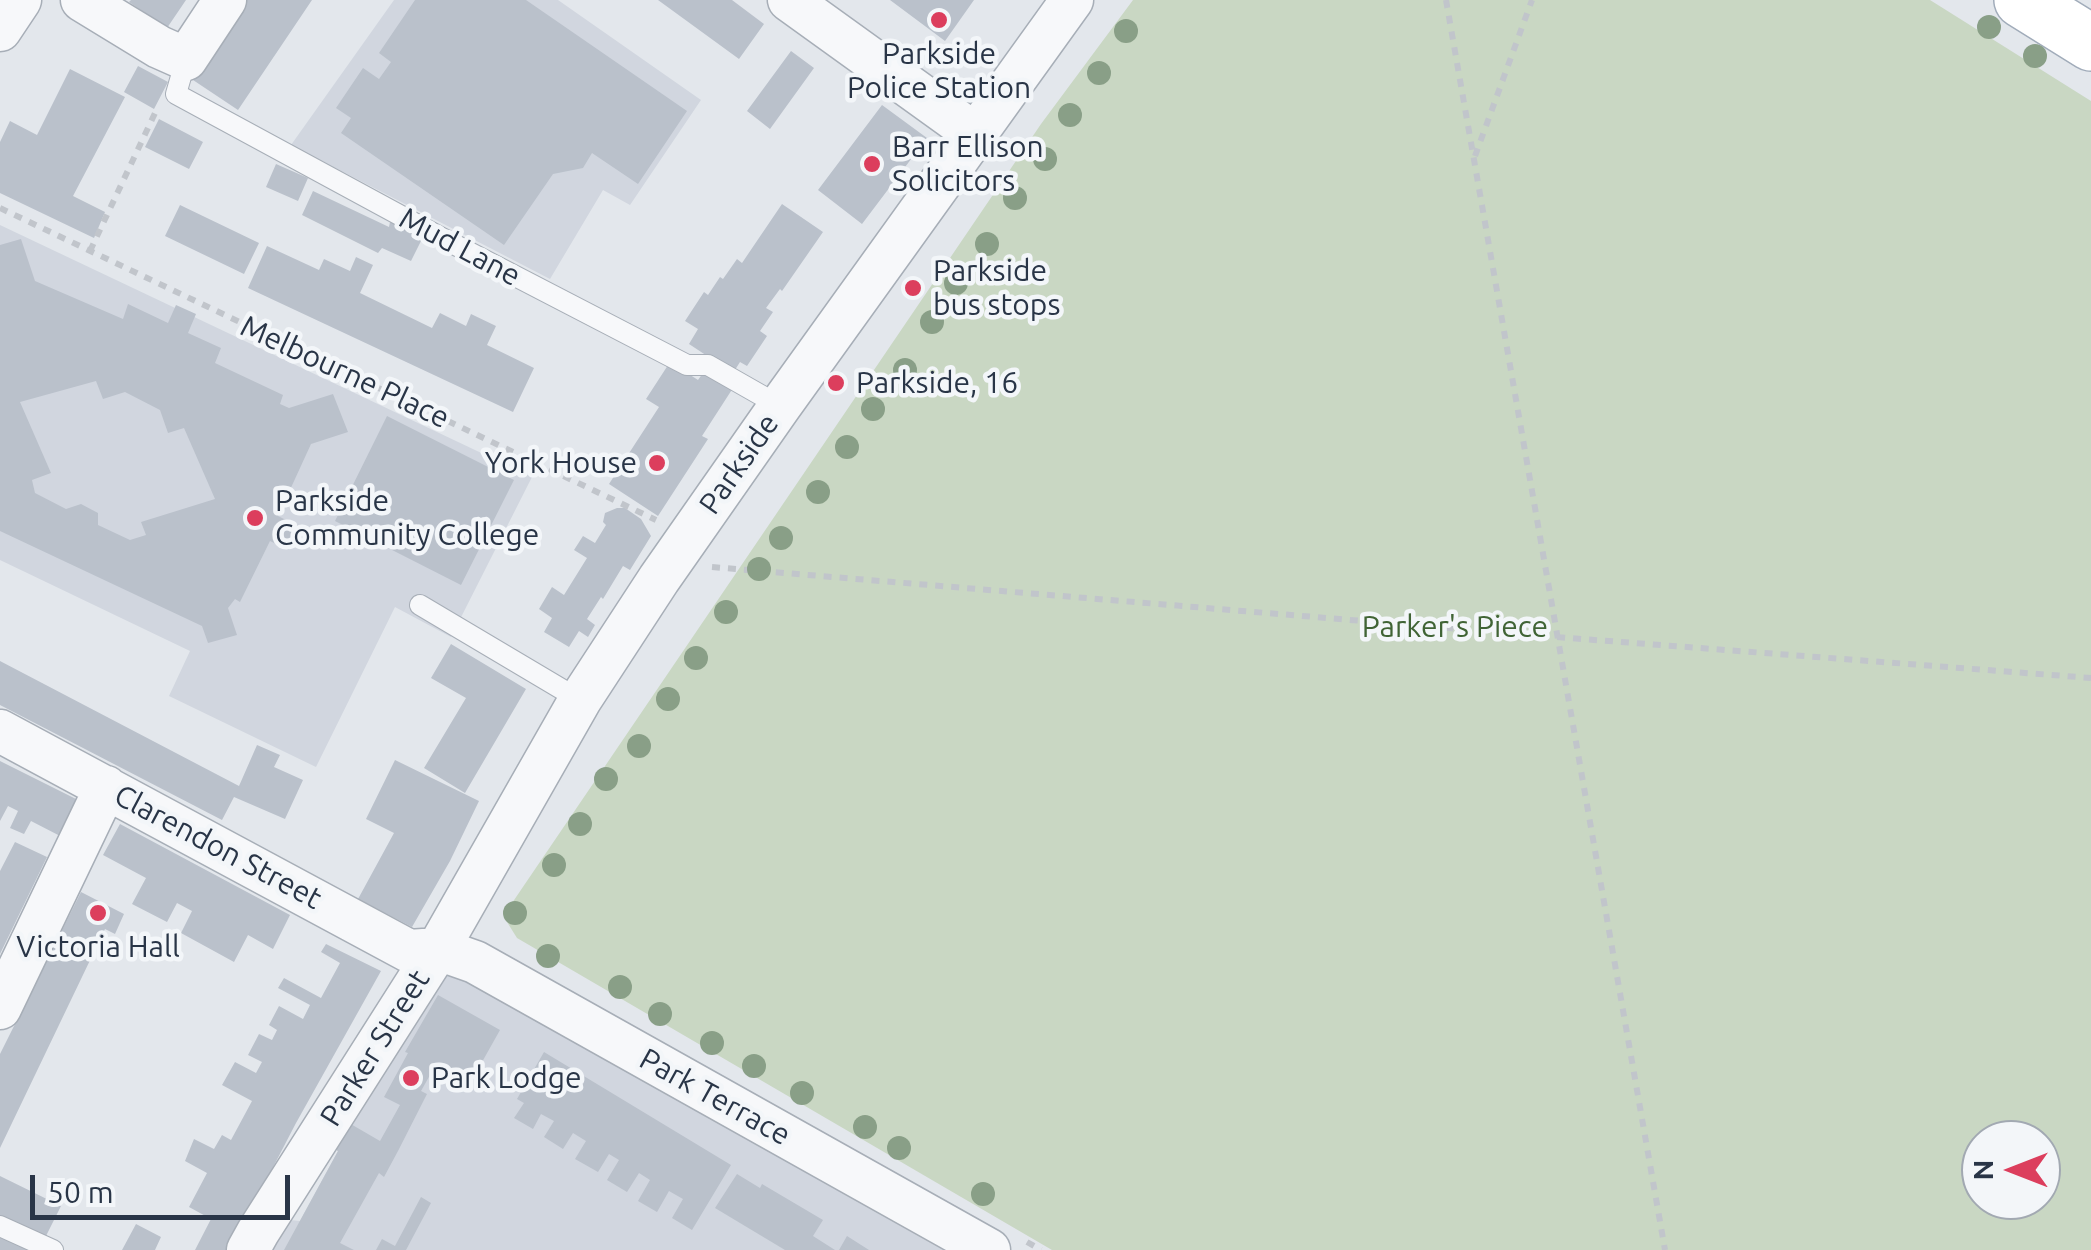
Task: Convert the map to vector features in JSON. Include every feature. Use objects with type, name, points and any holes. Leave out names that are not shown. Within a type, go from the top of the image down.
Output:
[{"type":"main road","points":[[2022,0],[2091,43]]},
{"type":"street","points":[[0,30],[20,0]]},
{"type":"street","points":[[82,0],[158,47],[181,77],[225,0]]},
{"type":"street","points":[[788,0],[975,134]]},
{"type":"street","name":"Parkside","points":[[438,948],[580,700],[696,551],[780,406],[1072,0]]},
{"type":"street","name":"Clarendon Street","points":[[0,731],[409,951],[438,948]]},
{"type":"street","points":[[0,1008],[106,786]]},
{"type":"street","name":"Parker Street","points":[[248,1250],[438,948]]},
{"type":"street","name":"Park Terrace","points":[[438,948],[476,962],[989,1250]]},
{"type":"lane","name":"Mud Lane","points":[[181,77],[440,238],[688,365],[708,365],[780,406]]},
{"type":"lane","points":[[420,605],[580,700]]},
{"type":"lane","points":[[0,1226],[52,1250]]},
{"type":"path","points":[[1446,0],[1666,1250]]},
{"type":"path","points":[[1474,158],[1532,0]]},
{"type":"path","points":[[90,251],[156,112],[181,77]]},
{"type":"path","name":"Melbourne Place","points":[[0,208],[696,551]]},
{"type":"path","points":[[696,551],[1556,637],[2091,678]]},
{"type":"shaded area","points":[[394,0],[558,0],[701,100],[630,205],[603,190],[550,279],[291,145]]},
{"type":"shaded area","name":"Parkside Community College","points":[[0,225],[532,477],[451,637],[395,607],[316,767],[169,696],[190,651],[0,560]]},
{"type":"shaded area","points":[[441,966],[829,1180],[944,1250],[268,1250],[290,1220],[300,1221],[338,1151],[334,1148]]},
{"type":"green space","name":"Parker's Piece","points":[[1133,0],[1930,0],[2091,101],[2091,1250],[1052,1250],[517,938],[507,922],[510,906],[1041,124]]},
{"type":"building","points":[[131,0],[186,0],[167,28]]},
{"type":"building","points":[[243,0],[312,0],[238,110],[190,78]]},
{"type":"building","points":[[415,0],[526,0],[687,111],[638,184],[592,153],[583,168],[553,174],[504,245],[341,133],[351,118],[336,108],[363,68],[379,79],[391,62],[379,53]]},
{"type":"building","points":[[658,0],[732,0],[764,24],[739,59]]},
{"type":"building","name":"Parkside Police Station","points":[[890,0],[974,0],[945,41]]},
{"type":"building","points":[[791,51],[814,68],[770,129],[747,111]]},
{"type":"building","points":[[138,66],[168,82],[154,109],[124,92]]},
{"type":"building","points":[[70,69],[125,97],[73,196],[105,212],[94,238],[0,193],[0,142],[10,121],[37,135]]},
{"type":"building","name":"Barr Ellison Solicitors","points":[[882,105],[927,138],[862,224],[818,190]]},
{"type":"building","points":[[159,119],[203,142],[189,169],[145,147]]},
{"type":"building","points":[[276,164],[308,178],[298,201],[266,187]]},
{"type":"building","points":[[313,191],[389,227],[390,222],[423,237],[411,261],[382,248],[378,253],[302,215]]},
{"type":"building","points":[[782,204],[823,232],[766,308],[773,312],[760,331],[767,336],[747,366],[740,362],[733,373],[689,344],[698,329],[685,321],[704,292],[708,295],[737,259],[742,263]]},
{"type":"building","points":[[180,205],[259,243],[244,274],[165,236]]},
{"type":"building","points":[[21,239],[35,281],[123,319],[128,304],[168,323],[176,305],[196,314],[188,333],[221,348],[215,363],[283,395],[280,404],[289,408],[333,394],[348,432],[311,444],[278,516],[300,527],[289,550],[270,541],[240,602],[235,599],[228,608],[237,635],[208,643],[202,626],[0,531],[0,245]],"holes":[[[96,381],[103,399],[125,392],[160,410],[168,433],[184,428],[215,499],[141,522],[146,535],[130,540],[98,525],[98,513],[81,504],[66,509],[35,493],[32,480],[51,473],[20,402]]]},
{"type":"building","points":[[267,246],[319,270],[324,259],[350,271],[356,257],[373,265],[360,293],[432,328],[440,313],[466,326],[471,314],[496,326],[487,345],[534,368],[513,412],[248,288]]},
{"type":"building","name":"York House","points":[[670,362],[698,380],[705,370],[733,388],[702,436],[708,439],[658,516],[609,484],[659,407],[646,399]]},
{"type":"building","points":[[387,416],[514,480],[461,585],[335,521]]},
{"type":"building","points":[[625,508],[641,519],[651,536],[630,570],[623,566],[587,619],[595,625],[588,637],[579,631],[569,647],[544,632],[552,618],[539,609],[552,587],[564,595],[587,558],[574,550],[583,536],[595,543],[606,525],[605,513]]},
{"type":"building","points":[[451,644],[526,689],[465,793],[424,768],[466,698],[431,678]]},
{"type":"building","points":[[0,661],[239,786],[257,745],[280,755],[274,767],[303,780],[285,819],[234,797],[222,820],[0,705]]},
{"type":"building","points":[[395,760],[479,801],[412,927],[358,899],[394,833],[366,819]]},
{"type":"building","points":[[0,761],[82,802],[64,838],[31,821],[24,834],[10,828],[18,811],[8,806],[0,821]]},
{"type":"building","points":[[120,824],[290,915],[273,949],[248,935],[234,962],[181,933],[192,911],[177,903],[167,922],[132,904],[146,878],[103,855]]},
{"type":"building","points":[[15,842],[47,857],[0,954],[0,871]]},
{"type":"building","points":[[81,892],[124,914],[115,934],[105,929],[0,1148],[0,1054]]},
{"type":"building","points":[[326,944],[381,971],[230,1250],[195,1250],[211,1219],[189,1207],[207,1173],[185,1161],[194,1139],[214,1149],[222,1135],[231,1140],[252,1101],[222,1085],[235,1062],[256,1073],[262,1062],[248,1055],[259,1034],[272,1040],[277,1030],[269,1025],[279,1006],[303,1019],[310,1005],[278,988],[284,978],[321,998],[340,963],[321,952]]},
{"type":"building","points":[[438,995],[500,1030],[468,1087],[434,1068],[421,1091],[427,1094],[398,1151],[384,1177],[379,1173],[340,1243],[354,1250],[284,1250],[349,1123],[380,1141],[400,1105],[384,1097]]},
{"type":"building","points":[[544,1052],[731,1165],[692,1230],[672,1218],[683,1199],[669,1191],[657,1212],[638,1201],[650,1180],[639,1173],[627,1192],[607,1180],[619,1160],[609,1154],[598,1172],[575,1159],[586,1141],[573,1133],[563,1149],[544,1137],[554,1121],[541,1114],[533,1129],[514,1118],[524,1103],[517,1099]]},
{"type":"building","points":[[737,1174],[823,1220],[813,1236],[835,1250],[785,1250],[715,1208]]},
{"type":"building","points":[[0,1176],[61,1206],[45,1238],[29,1250],[0,1250]]},
{"type":"building","points":[[421,1197],[431,1203],[406,1250],[376,1250],[382,1239],[395,1246]]},
{"type":"building","points":[[136,1224],[161,1237],[155,1250],[122,1250]]},
{"type":"building","points":[[847,1236],[869,1250],[839,1250]]},
{"type":"place","name":"Parkside Police Station","points":[[939,20]]},
{"type":"place","name":"Barr Ellison Solicitors","points":[[872,164]]},
{"type":"place","name":"Parkside bus stops","points":[[913,288]]},
{"type":"place","name":"Parkside, 16","points":[[836,383]]},
{"type":"place","name":"York House","points":[[657,463]]},
{"type":"place","name":"Parkside Community College","points":[[255,518]]},
{"type":"place","name":"Victoria Hall","points":[[98,913]]},
{"type":"place","name":"Park Lodge","points":[[411,1078]]}]
